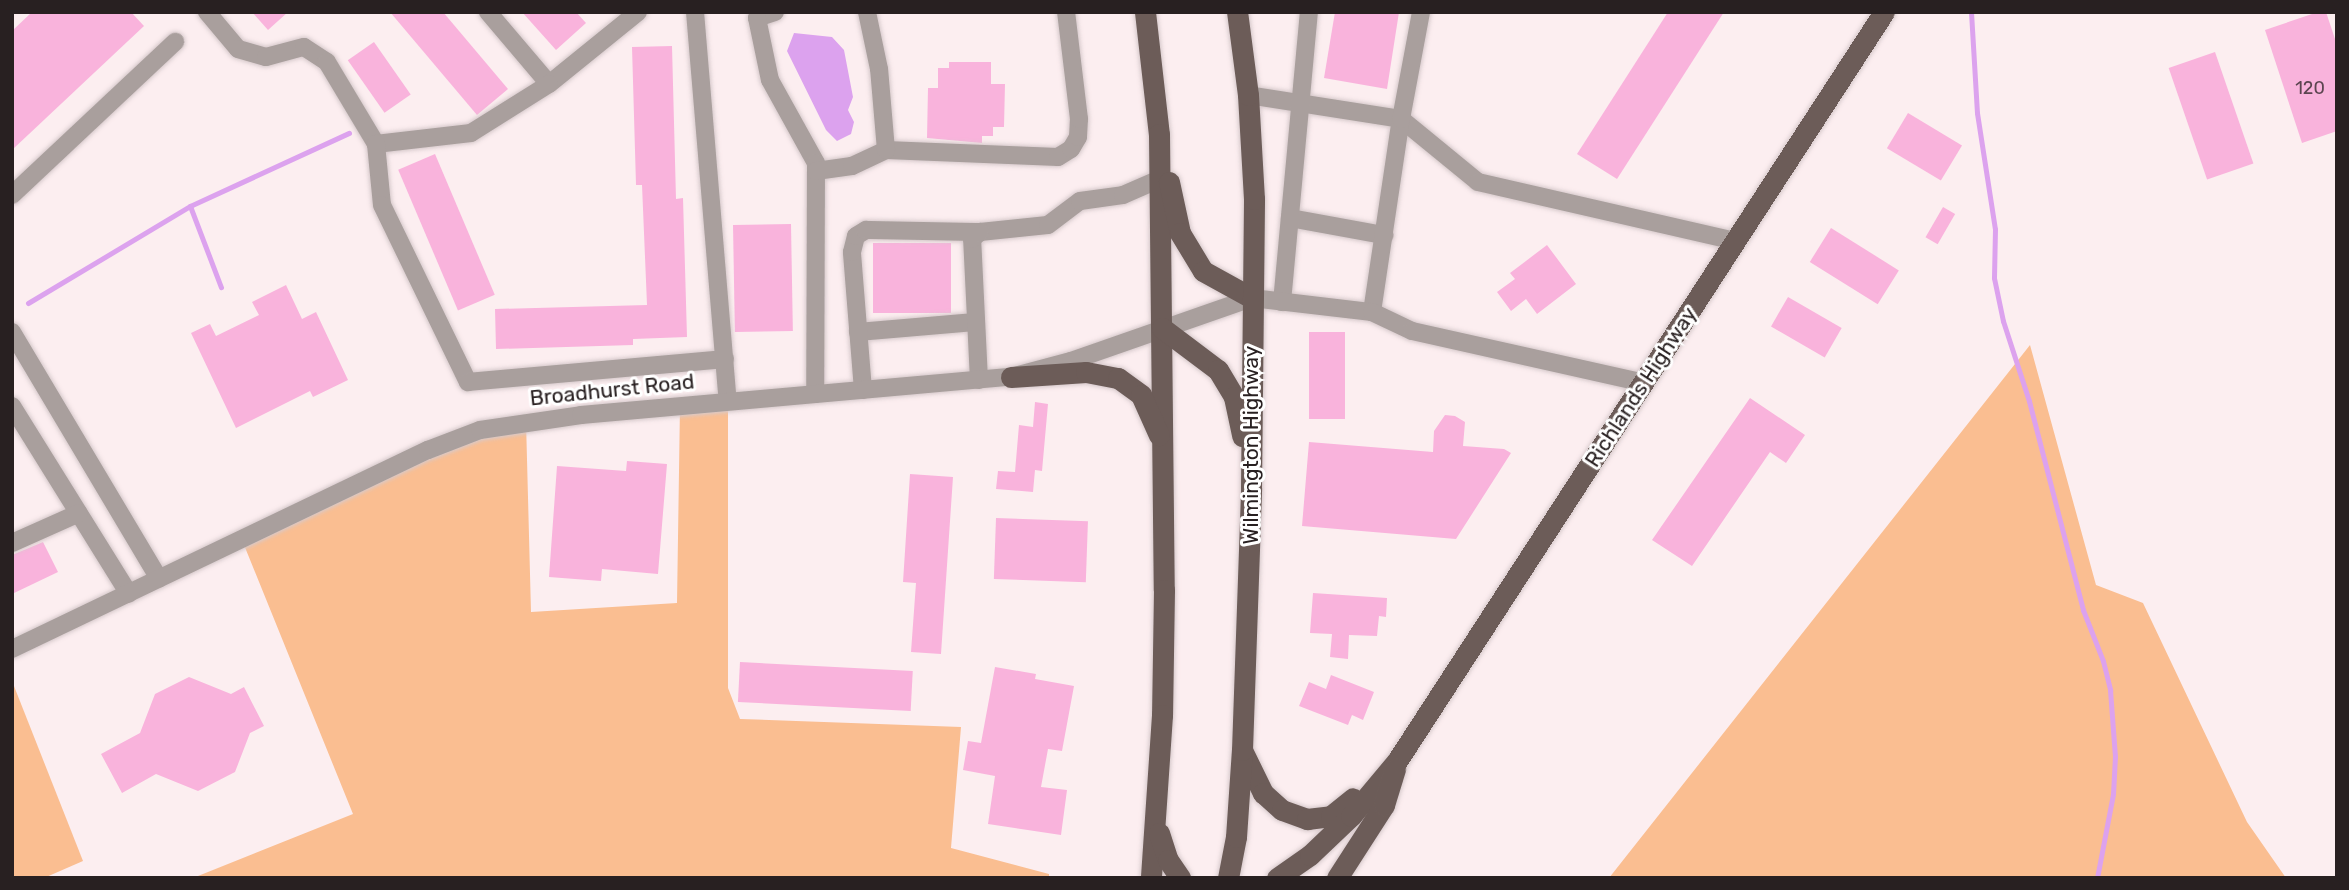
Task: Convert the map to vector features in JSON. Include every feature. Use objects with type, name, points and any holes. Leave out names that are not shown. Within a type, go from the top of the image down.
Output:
[{"type":"main road","points":[[1145,12],[1160,180],[1163,443],[1164,627],[1156,824],[1151,878]]},
{"type":"main road","name":"Wilmington Highway","points":[[1228,878],[1236,837],[1242,750],[1251,488],[1254,199],[1248,95],[1237,12]]},
{"type":"main road","name":"Richlands Highway","points":[[1277,878],[1310,855],[1351,816],[1397,761],[1884,12]]},
{"type":"main road","points":[[1158,134],[1180,233],[1203,271],[1251,298]]},
{"type":"main road","points":[[1162,328],[1218,370],[1234,397],[1251,488]]},
{"type":"main road","points":[[1011,377],[1086,372],[1118,378],[1141,394],[1163,443]]},
{"type":"main road","points":[[1242,750],[1263,793],[1282,810],[1307,819],[1331,816],[1397,761]]},
{"type":"main road","name":"Richlands Highway","points":[[1337,878],[1384,805],[1397,761]]},
{"type":"main road","points":[[1156,824],[1168,859],[1180,878]]},
{"type":"street","points":[[207,12],[237,49],[266,57],[304,47],[327,62],[376,144],[382,205],[468,382],[725,359]]},
{"type":"street","points":[[488,12],[549,84]]},
{"type":"street","points":[[376,144],[471,133],[549,84],[638,12]]},
{"type":"street","points":[[695,12],[729,401]]},
{"type":"street","points":[[775,12],[757,18],[770,80],[816,163],[815,394]]},
{"type":"street","points":[[867,12],[879,69],[886,150]]},
{"type":"street","points":[[816,171],[852,166],[886,150],[1058,157],[1071,149],[1078,137],[1079,119],[1066,12]]},
{"type":"street","points":[[1282,302],[1309,12]]},
{"type":"street","points":[[1372,312],[1401,119],[1421,12]]},
{"type":"street","points":[[12,195],[175,42]]},
{"type":"street","points":[[1248,95],[1401,119],[1478,182],[1736,241]]},
{"type":"street","points":[[863,390],[852,252],[856,236],[866,230],[980,232],[1048,225],[1080,201],[1107,199],[1160,180]]},
{"type":"street","points":[[1290,218],[1384,235]]},
{"type":"street","points":[[979,380],[972,239],[980,232]]},
{"type":"street","points":[[1251,298],[1372,312],[1412,331],[1644,383]]},
{"type":"street","name":"Broadhurst Road","points":[[12,649],[428,450],[480,430],[526,421],[1011,377],[1071,361],[1251,298]]},
{"type":"street","points":[[858,332],[975,322]]},
{"type":"street","points":[[12,332],[159,579]]},
{"type":"street","points":[[12,406],[129,594]]},
{"type":"street","points":[[12,543],[79,513]]},
{"type":"shaded area","points":[[794,33],[832,37],[844,50],[853,97],[848,110],[854,122],[851,134],[837,141],[826,130],[787,51]]},
{"type":"shaded area","points":[[2030,345],[2096,585],[2143,603],[2247,822],[2286,878],[1609,878]]},
{"type":"shaded area","points":[[728,401],[728,688],[740,719],[961,727],[951,848],[1049,874],[1049,878],[193,878],[353,814],[242,540],[432,449],[526,421],[531,612],[677,603],[680,405]]},
{"type":"shaded area","points":[[12,681],[83,861],[44,878],[12,878]]},
{"type":"building","points":[[32,12],[131,12],[144,26],[12,150],[12,31]]},
{"type":"building","points":[[252,12],[288,12],[268,30]]},
{"type":"building","points":[[390,12],[443,12],[508,89],[477,115]]},
{"type":"building","points":[[522,12],[576,12],[586,23],[556,50]]},
{"type":"building","points":[[1335,12],[1399,12],[1387,89],[1324,78]]},
{"type":"building","points":[[1668,12],[1724,12],[1617,179],[1577,154]]},
{"type":"building","points":[[2318,12],[2326,12],[2337,45],[2337,131],[2302,143],[2265,30]]},
{"type":"building","points":[[374,42],[411,94],[384,113],[348,60]]},
{"type":"building","points":[[672,46],[676,199],[683,198],[687,337],[633,339],[633,345],[496,349],[495,309],[647,305],[642,185],[636,185],[632,47]]},
{"type":"building","points":[[2215,52],[2253,164],[2207,180],[2169,68]]},
{"type":"building","points":[[949,62],[991,62],[991,84],[1005,84],[1004,127],[993,127],[993,136],[982,136],[982,143],[927,138],[928,88],[938,88],[938,68],[949,68]]},
{"type":"building","points":[[1908,113],[1962,145],[1941,181],[1887,148]]},
{"type":"building","points":[[435,154],[495,295],[458,310],[398,170]]},
{"type":"building","points":[[1943,207],[1955,214],[1938,244],[1926,237]]},
{"type":"building","points":[[791,224],[793,331],[735,332],[733,225]]},
{"type":"building","points":[[1831,228],[1899,270],[1878,304],[1810,262]]},
{"type":"building","points":[[873,243],[951,243],[951,313],[873,313]]},
{"type":"building","points":[[1547,245],[1576,284],[1537,314],[1526,299],[1511,311],[1497,292],[1515,279],[1510,273]]},
{"type":"building","points":[[286,285],[302,319],[316,312],[348,380],[313,397],[310,391],[236,428],[191,333],[210,324],[216,336],[259,315],[252,302]]},
{"type":"building","points":[[1788,297],[1842,328],[1825,357],[1771,326]]},
{"type":"building","points":[[1309,332],[1345,332],[1345,419],[1309,419]]},
{"type":"building","points":[[1750,398],[1805,435],[1786,463],[1770,452],[1692,566],[1652,540]]},
{"type":"building","points":[[1035,402],[1048,404],[1042,471],[1035,470],[1033,492],[996,489],[998,471],[1015,472],[1019,425],[1033,427]]},
{"type":"building","points":[[1445,415],[1455,416],[1465,422],[1463,446],[1504,449],[1511,453],[1456,539],[1302,526],[1309,442],[1433,452],[1434,431]]},
{"type":"building","points":[[627,461],[667,464],[658,574],[602,569],[601,581],[549,577],[557,466],[626,471]]},
{"type":"building","points":[[910,474],[953,477],[941,654],[911,652],[916,583],[903,582]]},
{"type":"building","points":[[996,518],[1088,521],[1086,582],[994,579]]},
{"type":"building","points":[[43,542],[58,572],[12,594],[12,555]]},
{"type":"building","points":[[1313,593],[1387,598],[1386,617],[1379,616],[1377,636],[1349,635],[1348,659],[1330,657],[1332,634],[1310,633]]},
{"type":"building","points":[[740,662],[913,671],[911,711],[738,702]]},
{"type":"building","points":[[995,667],[1036,674],[1035,679],[1074,686],[1062,751],[1048,749],[1041,787],[1067,790],[1061,835],[988,824],[995,776],[963,770],[968,741],[981,743]]},
{"type":"building","points":[[1331,675],[1374,692],[1363,720],[1352,715],[1348,725],[1299,706],[1309,682],[1326,689]]},
{"type":"building","points":[[189,677],[231,694],[244,687],[264,726],[250,733],[235,772],[198,791],[156,774],[122,793],[101,754],[140,733],[155,694]]},
{"type":"waterway","points":[[1971,12],[1977,113],[1995,229],[1994,278],[2003,321],[2029,401],[2083,610],[2103,661],[2110,690],[2115,756],[2113,794],[2097,878]]},
{"type":"waterway","points":[[28,303],[190,206],[349,133]]},
{"type":"waterway","points":[[190,206],[221,287]]}]
